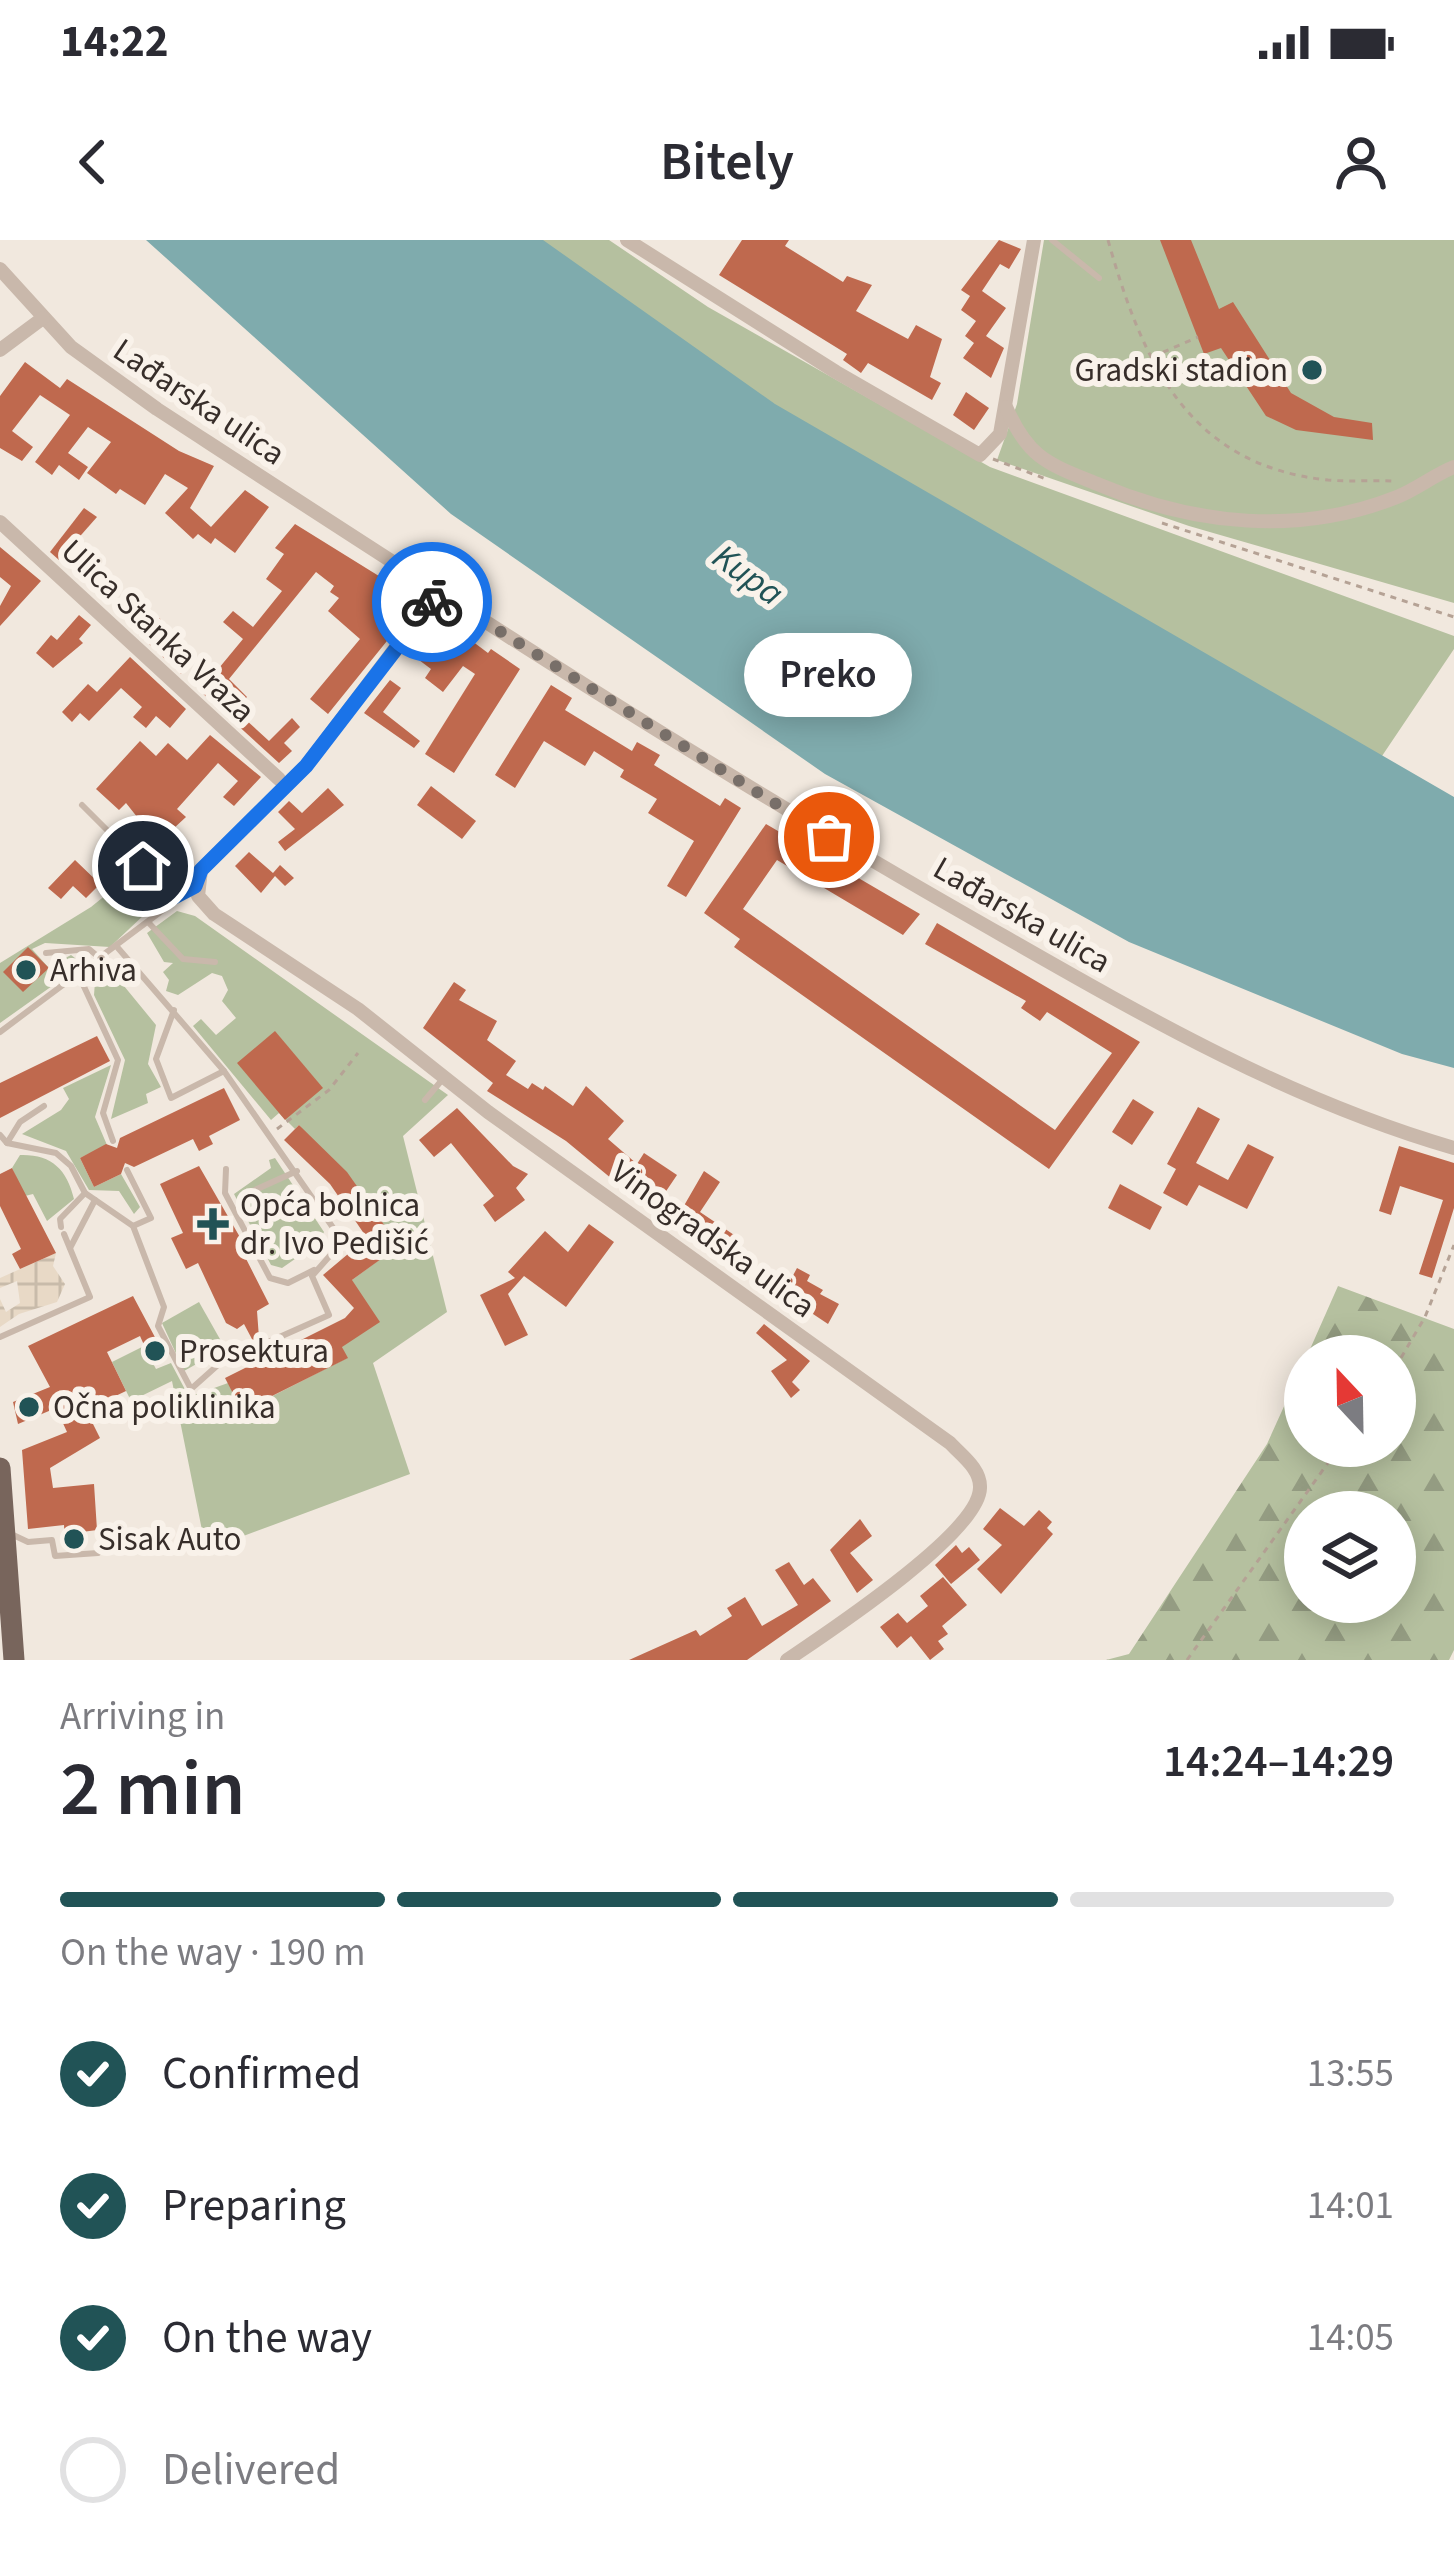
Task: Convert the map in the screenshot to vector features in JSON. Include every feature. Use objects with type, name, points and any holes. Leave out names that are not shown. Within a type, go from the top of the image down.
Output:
[{"type":"main road","points":[[0,1468],[14,1660]]},
{"type":"street","points":[[627,240],[836,372],[980,454],[1000,434],[1034,240]]},
{"type":"street","name":"Lađarska ulica","points":[[0,269],[71,346],[139,396],[437,592],[829,837],[1203,1048],[1316,1101],[1454,1148]]},
{"type":"street","points":[[0,350],[43,318]]},
{"type":"street","points":[[1004,402],[1022,444],[1037,457],[1142,503],[1201,518],[1265,523],[1324,516],[1396,498],[1454,467]]},
{"type":"street","name":"Ulica Stanka Vraza","points":[[0,522],[279,779]]},
{"type":"street","points":[[195,886],[201,870],[321,749],[437,592]]},
{"type":"street","name":"Vinogradska ulica","points":[[195,886],[214,914],[358,1009],[950,1443],[978,1474],[976,1505],[953,1532],[788,1660]]},
{"type":"lane","points":[[1052,240],[1099,278]]},
{"type":"lane","points":[[82,805],[174,897]]},
{"type":"lane","points":[[0,1032],[118,948],[174,897],[195,886]]},
{"type":"lane","points":[[148,922],[182,959],[215,962]]},
{"type":"lane","points":[[118,948],[224,1071],[297,1171],[336,1232],[335,1250],[314,1270],[288,1282],[270,1279],[225,1193],[221,1181],[226,1169]]},
{"type":"lane","points":[[46,953],[89,950],[102,960]]},
{"type":"lane","points":[[79,977],[118,1060],[103,1113],[113,1142]]},
{"type":"lane","points":[[174,1010],[156,1059],[171,1098],[224,1071]]},
{"type":"lane","points":[[424,1100],[446,1076]]},
{"type":"lane","points":[[7,1143],[20,1122],[44,1106]]},
{"type":"lane","points":[[0,1135],[7,1143],[56,1153],[71,1166],[85,1193],[133,1226],[164,1307],[158,1326],[190,1389],[219,1364],[328,1316],[314,1270]]},
{"type":"lane","points":[[127,1170],[151,1218],[133,1226]]},
{"type":"lane","points":[[246,1194],[297,1171]]},
{"type":"lane","points":[[0,1336],[90,1298],[59,1219],[85,1193]]},
{"type":"lane","points":[[70,1248],[95,1200]]},
{"type":"lane","points":[[6,1534],[17,1533],[28,1542],[52,1540],[55,1556],[98,1552]]},
{"type":"path","points":[[1108,240],[1123,300],[1151,357],[1176,399],[1231,452],[1265,466],[1330,481],[1398,480]]},
{"type":"path","points":[[1151,357],[1198,337]]},
{"type":"path","points":[[980,454],[1063,486]]},
{"type":"path","points":[[1146,517],[1454,617]]},
{"type":"path","points":[[270,1134],[329,1090],[358,1053]]},
{"type":"path","points":[[1414,1335],[1454,1245]]},
{"type":"path","points":[[1187,1660],[1325,1467]]},
{"type":"green space","points":[[420,240],[609,240],[708,307],[990,467],[1454,636],[1454,649],[1347,808]]},
{"type":"green space","points":[[1044,240],[1454,240],[1454,603],[1189,526],[997,460],[1017,404]]},
{"type":"green space","points":[[138,869],[164,896],[110,947],[45,943],[32,949],[48,967],[71,955],[83,964],[0,1023],[0,963],[91,907]]},
{"type":"green space","points":[[177,911],[195,916],[448,1095],[403,1136],[447,1312],[373,1363],[410,1474],[206,1550],[172,1381],[131,1401],[112,1362],[144,1346],[156,1369],[171,1363],[189,1397],[228,1383],[243,1411],[347,1358],[341,1345],[357,1336],[352,1280],[398,1246],[299,1125],[295,1129],[279,1113],[271,1120],[193,1026],[201,1019],[216,1035],[236,1018],[222,1001],[228,990],[222,976],[212,973],[178,995],[166,991],[169,980],[163,972],[173,963],[164,962],[147,933]]},
{"type":"green space","points":[[122,969],[133,977],[124,986],[156,1025],[148,1064],[161,1087],[146,1094],[148,1103],[111,1119],[125,1060],[94,995],[95,982],[107,971]]},
{"type":"green space","points":[[111,1065],[95,1117],[107,1145],[80,1158],[94,1187],[121,1174],[140,1207],[134,1214],[119,1191],[89,1190],[66,1151],[22,1134],[61,1110],[69,1099],[63,1088]]},
{"type":"green space","points":[[20,1155],[56,1165],[71,1188],[74,1199],[47,1221],[33,1194],[25,1196],[12,1168]]},
{"type":"green space","points":[[275,1158],[324,1232],[318,1243],[282,1268],[271,1265],[234,1194],[271,1168],[269,1160]]},
{"type":"green space","points":[[1338,1286],[1454,1329],[1454,1650],[1449,1660],[1106,1660],[1129,1654],[1267,1444],[1284,1406],[1284,1467],[1416,1467],[1416,1335],[1316,1335]]},
{"type":"green space","points":[[199,1302],[225,1348],[184,1371],[162,1323]]},
{"type":"shaded area","points":[[56,1253],[53,1266],[65,1284],[57,1302],[19,1314],[0,1327],[0,1299],[6,1312],[20,1303],[17,1281],[0,1288],[0,1278]]},
{"type":"water","name":"Kupa","points":[[146,240],[543,240],[775,404],[1454,797],[1454,1068],[1402,1054],[1129,942],[825,774],[451,514]]},
{"type":"building","points":[[742,240],[789,240],[785,246],[843,282],[847,276],[872,285],[856,311],[908,339],[916,325],[942,339],[930,377],[941,383],[932,400],[868,363],[861,373],[843,360],[847,354],[719,275]]},
{"type":"building","points":[[999,240],[1021,249],[1009,269],[1000,264],[982,291],[1006,308],[986,336],[1004,348],[991,378],[963,358],[974,343],[965,336],[976,321],[961,310],[970,296],[961,290]]},
{"type":"building","points":[[1160,240],[1191,240],[1219,309],[1233,302],[1291,393],[1334,417],[1372,423],[1373,440],[1296,430],[1266,416],[1221,348],[1204,354]]},
{"type":"building","points":[[25,362],[60,388],[67,379],[179,451],[214,466],[190,508],[211,527],[245,490],[269,507],[235,553],[215,538],[211,544],[198,534],[193,539],[165,513],[188,488],[165,474],[145,505],[120,489],[116,494],[87,473],[111,442],[88,427],[68,453],[88,467],[79,480],[59,465],[52,475],[35,462],[70,415],[40,395],[12,431],[33,447],[22,461],[0,448],[0,396]]},
{"type":"building","points":[[966,392],[989,408],[974,430],[953,415]]},
{"type":"building","points":[[84,508],[97,517],[59,560],[50,552]]},
{"type":"building","points":[[295,524],[395,586],[374,615],[395,631],[328,714],[310,699],[360,639],[328,611],[339,598],[330,592],[334,586],[316,572],[229,679],[247,697],[234,709],[269,741],[292,718],[300,727],[284,743],[292,751],[279,763],[200,691],[243,639],[223,622],[233,611],[253,627],[282,591],[266,579],[284,554],[275,548]]},
{"type":"building","points":[[0,547],[41,581],[0,626],[0,606],[11,586],[0,577]]},
{"type":"building","points":[[155,614],[190,647],[184,654],[192,661],[181,674],[132,628],[144,616],[149,620]]},
{"type":"building","points":[[436,614],[488,653],[491,649],[520,669],[454,773],[425,754],[475,674],[463,666],[443,692],[425,678],[431,669],[407,651]]},
{"type":"building","points":[[79,615],[91,625],[79,639],[83,643],[53,668],[36,653],[51,635],[57,640]]},
{"type":"building","points":[[130,657],[186,709],[170,728],[156,716],[146,728],[133,717],[142,707],[121,688],[89,721],[80,713],[72,722],[62,712],[88,684],[97,692]]},
{"type":"building","points":[[390,680],[401,688],[383,712],[420,741],[414,748],[364,713]]},
{"type":"building","points":[[551,685],[572,698],[565,710],[632,751],[637,742],[660,755],[654,765],[720,806],[725,798],[741,808],[686,897],[667,886],[694,841],[648,813],[657,799],[620,777],[624,770],[594,751],[585,766],[544,741],[515,788],[495,775]]},
{"type":"building","points":[[210,735],[261,777],[234,806],[223,797],[238,781],[218,763],[177,809],[186,817],[173,829],[189,845],[172,861],[126,803],[119,810],[96,789],[140,741],[156,756],[168,743],[187,760]]},
{"type":"building","points":[[431,786],[476,821],[462,839],[417,805]]},
{"type":"building","points":[[328,788],[344,805],[285,851],[278,842],[295,829],[278,812],[289,801],[302,813]]},
{"type":"building","points":[[766,824],[920,914],[903,935],[777,860],[743,909],[1055,1130],[1112,1053],[1047,1012],[1040,1021],[1021,1008],[1026,1001],[925,944],[937,923],[1140,1042],[1049,1169],[734,947],[740,939],[704,913]]},
{"type":"building","points":[[249,852],[273,873],[280,865],[294,878],[285,886],[275,876],[261,893],[235,866]]},
{"type":"building","points":[[75,860],[100,884],[86,898],[73,886],[61,899],[48,888]]},
{"type":"building","name":"Arhiva","points":[[28,947],[49,968],[23,992],[3,972]]},
{"type":"building","points":[[454,982],[466,990],[459,1000],[497,1021],[487,1040],[516,1061],[506,1075],[528,1089],[532,1083],[543,1090],[545,1086],[573,1106],[586,1086],[624,1121],[608,1139],[637,1164],[644,1153],[677,1175],[652,1212],[566,1141],[487,1091],[493,1083],[423,1028]]},
{"type":"building","points":[[275,1031],[323,1088],[285,1120],[237,1063]]},
{"type":"building","points":[[97,1036],[110,1061],[0,1118],[0,1083]]},
{"type":"building","points":[[224,1088],[240,1120],[209,1136],[213,1144],[199,1151],[193,1139],[134,1167],[125,1163],[121,1174],[94,1187],[80,1158],[106,1144],[117,1148],[120,1138]]},
{"type":"building","points":[[1133,1099],[1154,1112],[1132,1145],[1112,1132]]},
{"type":"building","points":[[1198,1107],[1220,1119],[1196,1163],[1228,1180],[1248,1144],[1274,1157],[1247,1209],[1199,1185],[1187,1206],[1163,1193],[1176,1169],[1167,1164]]},
{"type":"building","points":[[457,1108],[513,1166],[528,1174],[516,1188],[525,1200],[495,1222],[483,1205],[494,1196],[451,1143],[434,1157],[419,1140]]},
{"type":"building","points":[[299,1125],[347,1172],[399,1246],[352,1280],[380,1322],[342,1347],[348,1358],[242,1411],[225,1378],[345,1318],[354,1308],[323,1275],[367,1238],[330,1184],[284,1140]]},
{"type":"building","points":[[1399,1146],[1454,1163],[1454,1208],[1432,1278],[1419,1274],[1443,1200],[1400,1186],[1391,1215],[1379,1211]]},
{"type":"building","points":[[199,1166],[241,1239],[237,1241],[269,1304],[257,1311],[259,1338],[253,1341],[244,1324],[237,1329],[226,1323],[198,1263],[186,1269],[171,1238],[183,1233],[160,1184]]},
{"type":"building","points":[[12,1168],[56,1253],[20,1269],[12,1254],[21,1249],[0,1206],[0,1174]]},
{"type":"building","points":[[704,1171],[720,1182],[700,1212],[743,1241],[729,1263],[674,1223]]},
{"type":"building","points":[[1120,1184],[1162,1207],[1150,1230],[1108,1208]]},
{"type":"building","points":[[589,1224],[614,1242],[566,1307],[524,1276],[508,1294],[528,1335],[505,1346],[480,1295],[515,1278],[508,1272],[545,1231],[568,1252]]},
{"type":"building","points":[[797,1268],[810,1275],[807,1281],[823,1290],[820,1294],[839,1304],[828,1324],[783,1294]]},
{"type":"building","points":[[133,1296],[165,1356],[152,1363],[140,1336],[107,1352],[126,1391],[86,1410],[100,1438],[50,1468],[53,1488],[94,1484],[97,1530],[82,1532],[83,1543],[65,1544],[64,1525],[28,1529],[22,1450],[67,1432],[56,1408],[18,1424],[13,1402],[50,1387],[28,1346]]},
{"type":"building","points":[[764,1324],[810,1361],[792,1382],[800,1390],[791,1398],[771,1371],[787,1360],[756,1333]]},
{"type":"building","points":[[1000,1508],[1024,1526],[1039,1510],[1052,1522],[1047,1528],[1053,1534],[1001,1594],[977,1569],[1002,1545],[983,1529]]},
{"type":"building","points":[[860,1519],[872,1536],[850,1553],[873,1580],[857,1593],[830,1550]]},
{"type":"building","points":[[956,1545],[962,1553],[969,1547],[980,1560],[951,1584],[935,1565]]},
{"type":"building","points":[[789,1562],[804,1585],[813,1578],[831,1601],[747,1660],[629,1660],[696,1630],[700,1636],[732,1616],[727,1608],[745,1597],[762,1626],[798,1605],[775,1570]]},
{"type":"building","points":[[943,1577],[967,1605],[942,1626],[948,1634],[938,1641],[944,1649],[930,1660],[911,1636],[897,1648],[880,1627],[898,1613],[907,1623],[928,1606],[920,1596]]},
{"type":"way so far","points":[[432,602],[437,592],[829,837]]},
{"type":"place","name":"Gradski stadion","points":[[1312,370]]},
{"type":"place","name":"Preko","points":[[829,837]]},
{"type":"place","name":"Arhiva","points":[[26,970]]},
{"type":"place","name":"Opća bolnica dr. Ivo Pedišić","points":[[213,1224]]},
{"type":"place","name":"Prosektura","points":[[155,1351]]},
{"type":"place","name":"Očna poliklinika","points":[[29,1407]]},
{"type":"place","name":"Sisak Auto","points":[[74,1539]]},
{"type":"route","points":[[143,866],[174,897],[195,886],[201,870],[306,766],[432,602]]}]
